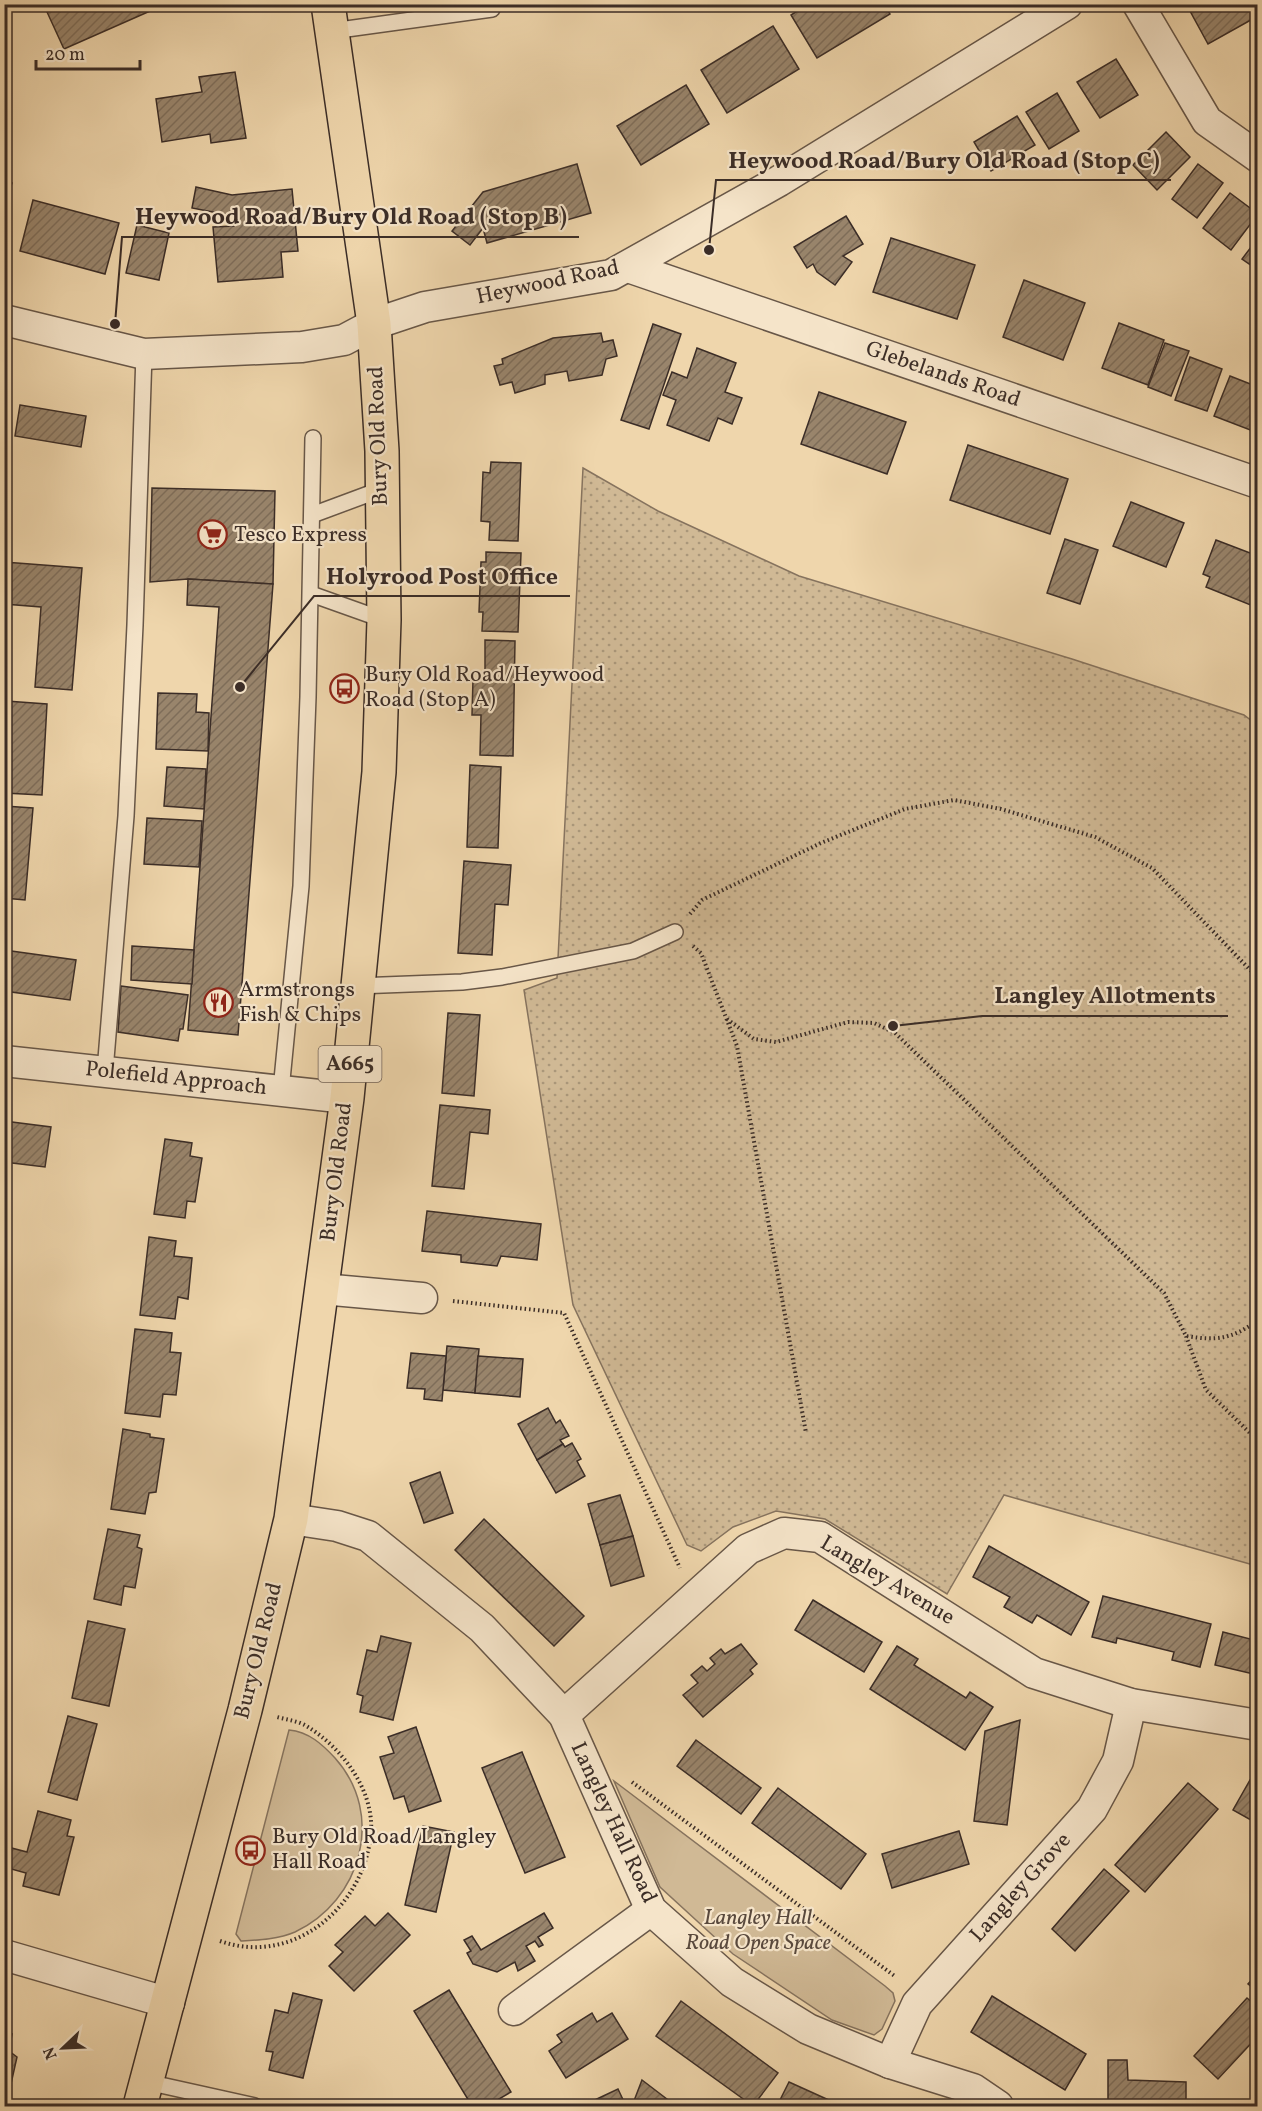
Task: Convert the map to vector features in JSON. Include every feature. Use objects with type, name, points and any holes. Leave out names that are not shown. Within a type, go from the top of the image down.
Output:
[{"type":"main road","name":"Bury Old Road","points":[[144,2094],[245,1710],[291,1519],[347,1098],[379,772],[384,620],[382,489],[374,324],[330,18]]},
{"type":"street","name":"Heywood Road","points":[[4,320],[144,354],[319,345],[344,340],[374,324],[425,307],[611,275],[779,181],[1067,4]]},
{"type":"street","points":[[1138,4],[1207,121],[1257,157]]},
{"type":"street","name":"Glebelands Road","points":[[628,267],[1257,483]]},
{"type":"street","name":"Polefield Approach","points":[[4,1060],[347,1098]]},
{"type":"street","points":[[322,1289],[422,1298]]},
{"type":"street","name":"Langley Hall Road","points":[[291,1519],[337,1526],[369,1536],[482,1628],[564,1715],[651,1910],[732,1982],[808,2029],[890,2063],[973,2089],[998,2106]]},
{"type":"street","name":"Langley Avenue","points":[[564,1715],[748,1549],[784,1533],[820,1537],[1034,1673],[1131,1704],[1257,1725]]},
{"type":"street","name":"Langley Grove","points":[[890,2063],[917,2004],[1092,1809],[1118,1761],[1131,1704]]},
{"type":"street","points":[[514,2010],[651,1910]]},
{"type":"street","points":[[4,1955],[169,2003]]},
{"type":"lane","points":[[330,18],[492,9]]},
{"type":"lane","points":[[105,1071],[126,816],[144,354]]},
{"type":"lane","points":[[281,1090],[301,886],[313,438]]},
{"type":"lane","points":[[312,515],[382,489]]},
{"type":"lane","points":[[310,594],[384,620]]},
{"type":"lane","points":[[357,986],[462,982],[502,977],[633,951],[675,932]]},
{"type":"lane","points":[[144,2094],[255,2106]]},
{"type":"path","points":[[806,1433],[737,1046],[701,953],[675,932],[702,900],[905,808],[954,800],[1001,809],[1095,837],[1152,868],[1257,978]]},
{"type":"path","points":[[726,1018],[754,1039],[776,1042],[848,1022],[874,1023],[895,1033],[1164,1293],[1186,1336],[1206,1390],[1257,1441]]},
{"type":"path","points":[[422,1298],[564,1313],[694,1597]]},
{"type":"path","points":[[1186,1336],[1212,1341],[1243,1331],[1257,1320]]},
{"type":"path","points":[[238,1948],[270,1947],[297,1939],[322,1925],[342,1906],[354,1886],[366,1858],[371,1832],[369,1806],[359,1782],[333,1746],[298,1722],[245,1710]]},
{"type":"path","points":[[588,1771],[614,1770],[923,1998]]},
{"type":"green space","points":[[583,468],[658,511],[799,576],[1072,659],[1244,715],[1257,725],[1257,1566],[1004,1495],[947,1594],[825,1519],[776,1511],[733,1527],[701,1551],[687,1545],[573,1305],[524,990],[557,978]]},
{"type":"green space","points":[[289,1730],[303,1733],[320,1744],[335,1758],[351,1781],[360,1805],[362,1830],[359,1855],[350,1878],[336,1900],[318,1918],[289,1934],[269,1939],[241,1941],[236,1934]]},
{"type":"green space","name":"Langley Hall Road Open Space","points":[[614,1781],[893,1993],[895,2001],[882,2029],[874,2035],[832,2020],[733,1954],[660,1887]]},
{"type":"building","points":[[65,4],[166,4],[64,49],[47,12]]},
{"type":"building","points":[[808,4],[884,4],[890,14],[817,58],[791,15]]},
{"type":"building","points":[[1202,4],[1258,4],[1258,16],[1208,44],[1190,11]]},
{"type":"building","points":[[773,26],[799,69],[727,113],[701,70]]},
{"type":"building","points":[[1116,59],[1138,95],[1100,118],[1077,82]]},
{"type":"building","points":[[235,72],[246,138],[211,143],[210,134],[162,142],[156,99],[202,92],[199,77]]},
{"type":"building","points":[[686,85],[709,124],[641,165],[617,126]]},
{"type":"building","points":[[1057,93],[1079,131],[1049,149],[1026,112]]},
{"type":"building","points":[[1017,116],[1035,145],[991,171],[974,142]]},
{"type":"building","points":[[1166,132],[1190,157],[1157,190],[1133,165]]},
{"type":"building","points":[[577,164],[591,213],[487,243],[483,228],[470,245],[452,231],[483,192]]},
{"type":"building","points":[[1198,164],[1223,183],[1197,218],[1172,199]]},
{"type":"building","points":[[4,181],[12,183],[4,205]]},
{"type":"building","points":[[196,187],[232,195],[292,189],[298,251],[281,252],[283,277],[218,282],[213,227],[234,226],[233,216],[192,208]]},
{"type":"building","points":[[1230,193],[1258,214],[1231,250],[1203,228]]},
{"type":"building","points":[[33,200],[119,223],[105,274],[20,251]]},
{"type":"building","points":[[846,216],[863,244],[843,256],[852,262],[835,285],[817,272],[813,264],[807,268],[794,247]]},
{"type":"building","points":[[137,225],[169,233],[159,280],[126,273]]},
{"type":"building","points":[[891,238],[975,265],[957,319],[873,292]]},
{"type":"building","points":[[1258,238],[1258,270],[1242,259]]},
{"type":"building","points":[[1024,280],[1085,303],[1063,360],[1003,337]]},
{"type":"building","points":[[1119,323],[1164,340],[1148,385],[1102,368]]},
{"type":"building","points":[[653,324],[681,334],[649,429],[621,420]]},
{"type":"building","points":[[601,333],[603,342],[613,340],[617,356],[606,359],[602,375],[569,381],[567,371],[545,375],[545,384],[515,393],[512,382],[500,385],[494,366],[503,364],[502,359],[553,338]]},
{"type":"building","points":[[1165,343],[1189,351],[1171,396],[1148,387]]},
{"type":"building","points":[[697,348],[736,363],[725,392],[742,398],[732,424],[718,418],[709,441],[667,425],[676,400],[663,395],[672,372],[687,378]]},
{"type":"building","points":[[1190,357],[1222,369],[1207,411],[1175,400]]},
{"type":"building","points":[[1230,376],[1258,387],[1254,401],[1258,403],[1258,433],[1214,416]]},
{"type":"building","points":[[819,392],[906,422],[887,474],[801,444]]},
{"type":"building","points":[[20,405],[86,416],[81,447],[15,436]]},
{"type":"building","points":[[968,445],[1068,479],[1050,534],[950,500]]},
{"type":"building","points":[[491,462],[521,463],[518,541],[489,540],[490,522],[481,521],[483,472],[490,473]]},
{"type":"building","name":"Tesco Express","points":[[152,488],[275,491],[273,584],[188,579],[150,582]]},
{"type":"building","points":[[1131,502],[1184,523],[1166,567],[1113,546]]},
{"type":"building","points":[[1065,539],[1098,550],[1080,604],[1047,593]]},
{"type":"building","points":[[1216,540],[1258,556],[1258,608],[1206,587],[1210,577],[1203,574]]},
{"type":"building","points":[[486,552],[521,553],[518,632],[482,631],[483,612],[479,612],[481,562],[486,562]]},
{"type":"building","points":[[4,562],[82,568],[72,690],[35,687],[41,607],[4,604]]},
{"type":"building","points":[[188,579],[273,584],[238,1035],[188,1030],[219,607],[187,605]]},
{"type":"building","points":[[485,640],[515,641],[513,756],[480,755],[481,715],[472,715],[473,679],[485,679]]},
{"type":"building","points":[[158,693],[197,694],[196,712],[209,713],[208,751],[156,749]]},
{"type":"building","points":[[6,701],[47,704],[42,795],[4,793]]},
{"type":"building","points":[[470,765],[501,767],[498,848],[467,847]]},
{"type":"building","points":[[167,767],[206,769],[204,809],[164,806]]},
{"type":"building","points":[[4,806],[33,808],[25,900],[4,898]]},
{"type":"building","points":[[147,818],[202,821],[199,867],[144,864]]},
{"type":"building","points":[[464,861],[511,865],[508,905],[495,904],[492,955],[458,953]]},
{"type":"building","points":[[132,946],[194,950],[192,984],[131,980]]},
{"type":"building","points":[[4,950],[76,960],[70,1000],[4,991]]},
{"type":"building","points":[[121,986],[188,995],[183,1029],[180,1029],[178,1041],[118,1032]]},
{"type":"building","points":[[448,1013],[480,1015],[474,1096],[442,1093]]},
{"type":"building","points":[[440,1105],[490,1110],[488,1134],[470,1132],[464,1189],[432,1186]]},
{"type":"building","points":[[4,1121],[51,1127],[45,1167],[4,1162]]},
{"type":"building","points":[[165,1139],[192,1143],[190,1156],[202,1158],[195,1202],[187,1201],[185,1218],[154,1214]]},
{"type":"building","points":[[427,1211],[541,1224],[537,1260],[501,1256],[497,1266],[461,1262],[461,1255],[422,1251]]},
{"type":"building","points":[[149,1237],[176,1241],[174,1256],[192,1258],[188,1299],[178,1297],[175,1319],[140,1315]]},
{"type":"building","points":[[135,1329],[172,1333],[170,1352],[181,1353],[176,1395],[163,1394],[160,1417],[125,1413]]},
{"type":"building","points":[[447,1346],[479,1349],[475,1393],[443,1390]]},
{"type":"building","points":[[411,1353],[446,1356],[442,1401],[424,1399],[425,1389],[407,1388]]},
{"type":"building","points":[[478,1356],[523,1359],[520,1397],[475,1393]]},
{"type":"building","points":[[548,1408],[556,1423],[560,1420],[569,1436],[560,1440],[563,1444],[537,1460],[518,1424]]},
{"type":"building","points":[[123,1429],[164,1439],[156,1492],[149,1493],[145,1514],[111,1509]]},
{"type":"building","points":[[572,1443],[581,1459],[577,1461],[585,1476],[556,1493],[537,1460],[563,1444],[565,1447]]},
{"type":"building","points":[[440,1472],[453,1513],[424,1523],[410,1483]]},
{"type":"building","points":[[620,1495],[633,1536],[600,1545],[588,1504]]},
{"type":"building","points":[[484,1519],[584,1616],[554,1646],[455,1550]]},
{"type":"building","points":[[108,1529],[140,1535],[137,1547],[142,1549],[135,1588],[124,1586],[121,1605],[94,1599]]},
{"type":"building","points":[[633,1536],[644,1576],[611,1586],[600,1545]]},
{"type":"building","points":[[989,1546],[1089,1602],[1071,1635],[1037,1615],[1032,1623],[1004,1607],[1010,1597],[973,1577]]},
{"type":"building","points":[[1103,1596],[1211,1624],[1200,1667],[1172,1660],[1174,1652],[1117,1638],[1116,1643],[1092,1637]]},
{"type":"building","points":[[813,1600],[882,1642],[864,1672],[795,1630]]},
{"type":"building","points":[[88,1621],[125,1629],[109,1706],[72,1698]]},
{"type":"building","points":[[1223,1632],[1258,1641],[1258,1675],[1215,1665]]},
{"type":"building","points":[[381,1636],[411,1643],[393,1720],[360,1712],[363,1696],[357,1694],[367,1650],[377,1652]]},
{"type":"building","points":[[741,1644],[757,1664],[750,1670],[753,1674],[703,1717],[683,1695],[698,1683],[691,1675],[702,1666],[707,1671],[715,1664],[710,1658],[721,1649],[725,1654]]},
{"type":"building","points":[[897,1646],[918,1659],[914,1665],[966,1698],[970,1692],[993,1707],[965,1750],[870,1689]]},
{"type":"building","points":[[68,1716],[97,1724],[77,1800],[48,1792]]},
{"type":"building","points":[[1020,1720],[1007,1825],[974,1821],[985,1731]]},
{"type":"building","points":[[416,1727],[441,1801],[409,1812],[404,1796],[394,1799],[380,1757],[394,1753],[388,1737]]},
{"type":"building","points":[[696,1740],[761,1788],[741,1814],[677,1766]]},
{"type":"building","points":[[522,1752],[565,1857],[525,1873],[482,1768]]},
{"type":"building","points":[[1250,1780],[1258,1784],[1258,1824],[1233,1810]]},
{"type":"building","points":[[1188,1783],[1218,1809],[1145,1892],[1115,1865]]},
{"type":"building","points":[[778,1788],[866,1854],[841,1889],[752,1823]]},
{"type":"building","points":[[38,1811],[71,1820],[67,1836],[74,1837],[59,1895],[23,1886],[26,1873],[4,1867],[4,1846],[27,1852]]},
{"type":"building","points":[[423,1826],[454,1832],[436,1912],[405,1905]]},
{"type":"building","points":[[959,1831],[969,1864],[892,1888],[882,1854]]},
{"type":"building","points":[[1104,1869],[1129,1891],[1075,1951],[1052,1929]]},
{"type":"building","points":[[388,1913],[410,1935],[354,1991],[329,1966],[343,1952],[335,1945],[365,1916],[375,1926]]},
{"type":"building","points":[[544,1913],[553,1928],[538,1937],[543,1945],[539,1947],[535,1941],[526,1946],[535,1961],[518,1971],[515,1962],[497,1972],[473,1964],[467,1953],[471,1951],[464,1940],[472,1936],[481,1950]]},
{"type":"building","points":[[1258,1973],[1258,1992],[1248,1984]]},
{"type":"building","points":[[449,1990],[511,2092],[487,2106],[472,2106],[414,2011]]},
{"type":"building","points":[[293,1993],[322,2000],[303,2078],[269,2070],[273,2052],[266,2051],[275,2010],[288,2013]]},
{"type":"building","points":[[992,1996],[1086,2054],[1065,2090],[971,2032]]},
{"type":"building","points":[[1247,1998],[1258,2007],[1258,2036],[1218,2079],[1194,2056]]},
{"type":"building","points":[[681,2001],[778,2073],[753,2106],[656,2036]]},
{"type":"building","points":[[592,2013],[597,2022],[612,2013],[628,2039],[566,2078],[549,2051],[562,2042],[557,2035]]},
{"type":"building","points":[[4,2033],[12,2034],[9,2051],[17,2057],[6,2106]]},
{"type":"building","points":[[1108,2060],[1127,2060],[1128,2080],[1186,2082],[1186,2106],[1108,2106]]},
{"type":"building","points":[[642,2080],[676,2106],[632,2106]]},
{"type":"building","points":[[789,2082],[842,2106],[777,2106]]},
{"type":"building","points":[[618,2089],[626,2106],[582,2106]]},
{"type":"place","name":"Heywood Road/Bury Old Road (Stop C)","points":[[709,250]]},
{"type":"place","name":"Heywood Road/Bury Old Road (Stop B)","points":[[115,324]]},
{"type":"place","name":"Tesco Express","points":[[213,535]]},
{"type":"place","name":"Holyrood Post Office","points":[[240,687]]},
{"type":"place","name":"Bury Old Road/Heywood Road (Stop A)","points":[[344,688]]},
{"type":"place","name":"Armstrongs Fish & Chips","points":[[218,1003]]},
{"type":"place","name":"Langley Allotments","points":[[893,1026]]},
{"type":"place","name":"Bury Old Road/Langley Hall Road","points":[[251,1850]]}]
